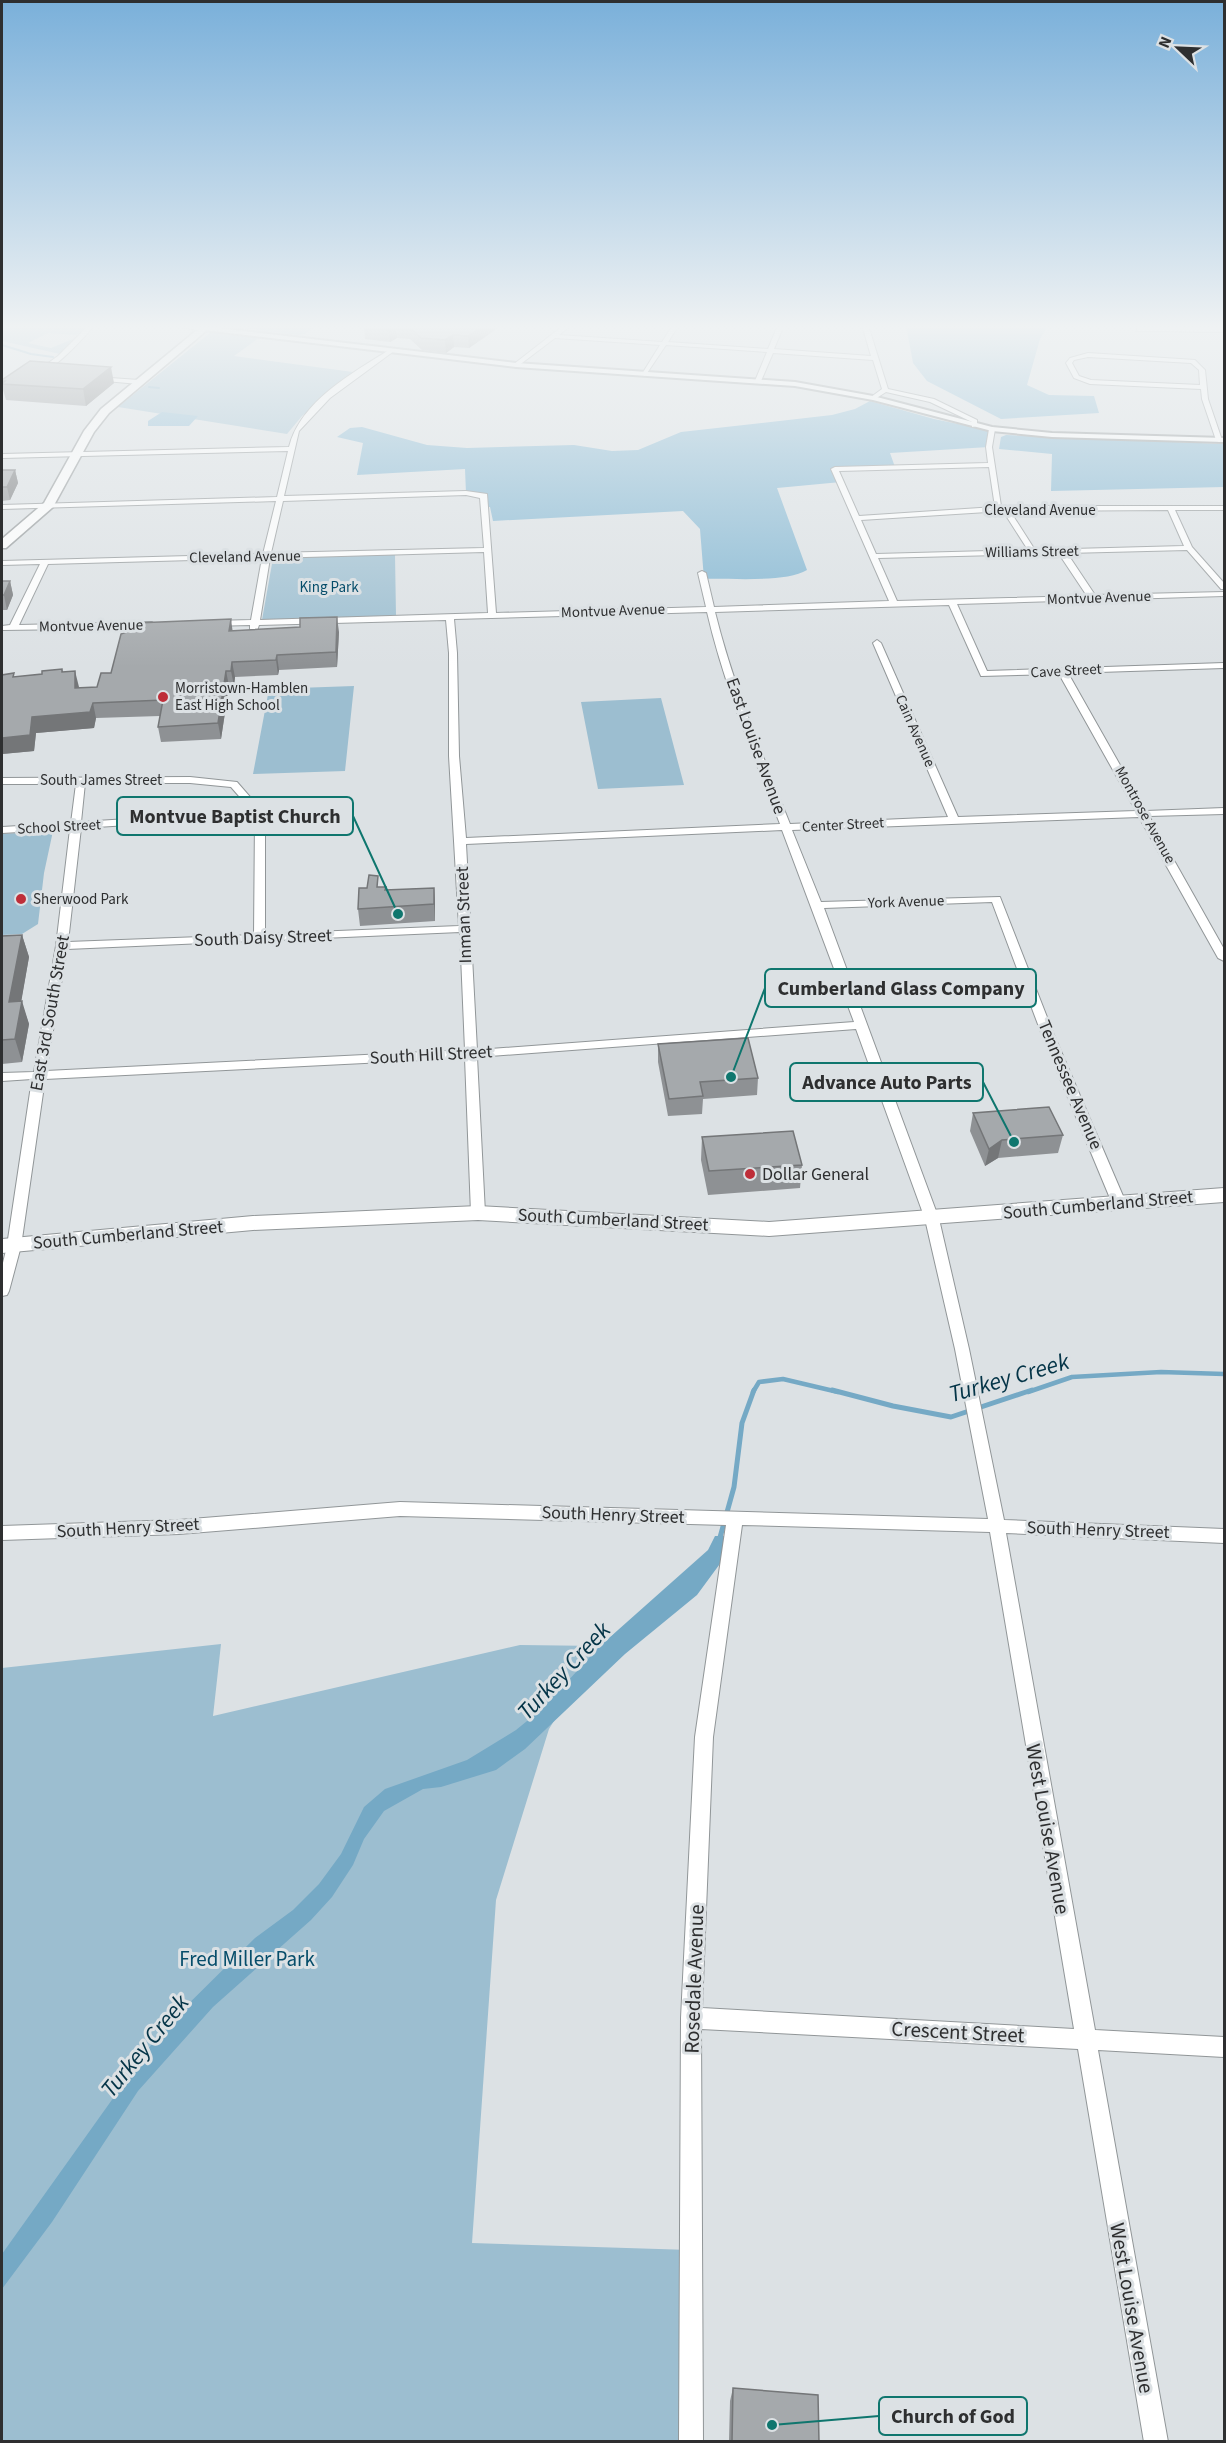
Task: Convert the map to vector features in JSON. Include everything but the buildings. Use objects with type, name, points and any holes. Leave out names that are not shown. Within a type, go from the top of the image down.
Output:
[{"type":"main road","points":[[2,545],[49,505],[85,439]]},
{"type":"main road","name":"South Cumberland Street","points":[[8,1246],[253,1223],[478,1214],[769,1229],[932,1219],[1224,1196]]},
{"type":"street","points":[[253,637],[266,557],[294,439]]},
{"type":"street","points":[[990,439],[989,447],[998,507],[1005,509],[1033,552]]},
{"type":"street","points":[[1188,439],[1222,440]]},
{"type":"street","points":[[2,456],[291,449]]},
{"type":"street","points":[[894,603],[835,468],[993,465]]},
{"type":"street","points":[[2,507],[466,493],[484,496],[492,615]]},
{"type":"street","name":"Cleveland Avenue","points":[[856,518],[1005,509],[1224,508]]},
{"type":"street","points":[[1171,510],[1190,548],[1224,587]]},
{"type":"street","name":"Williams Street","points":[[874,556],[1190,548]]},
{"type":"street","name":"Cleveland Avenue","points":[[2,563],[488,550]]},
{"type":"street","points":[[1062,552],[1092,597]]},
{"type":"street","points":[[13,628],[45,562]]},
{"type":"street","name":"East Louise Avenue","points":[[702,573],[710,608],[746,726],[817,905],[932,1219]]},
{"type":"street","name":"Montvue Avenue","points":[[208,624],[894,603],[953,604],[1092,597],[1224,594]]},
{"type":"street","name":"Cave Street","points":[[953,604],[984,674],[1064,673],[1095,669],[1224,665]]},
{"type":"street","name":"Inman Street","points":[[450,617],[453,653],[454,756],[461,842],[478,1214]]},
{"type":"street","name":"Montvue Avenue","points":[[2,628],[162,625]]},
{"type":"street","name":"Cain Avenue","points":[[877,643],[954,820]]},
{"type":"street","name":"Montrose Avenue","points":[[1064,673],[1224,958]]},
{"type":"street","name":"East 3rd South Street","points":[[2,1291],[62,946],[81,780]]},
{"type":"street","name":"South James Street","points":[[2,781],[201,780],[234,784],[260,814]]},
{"type":"street","name":"Center Street","points":[[461,842],[954,820],[1224,811]]},
{"type":"street","points":[[259,938],[260,814]]},
{"type":"street","name":"School Street","points":[[2,830],[260,814]]},
{"type":"street","name":"York Avenue","points":[[817,905],[996,899]]},
{"type":"street","name":"Tennessee Avenue","points":[[996,899],[1048,1035],[1119,1203]]},
{"type":"street","name":"South Daisy Street","points":[[62,946],[464,929]]},
{"type":"street","name":"South Hill Street","points":[[2,1077],[469,1054],[861,1025]]},
{"type":"street","name":"West Louise Avenue","points":[[932,1219],[962,1349],[997,1526],[1084,2038],[1156,2442]]},
{"type":"street","name":"South Henry Street","points":[[2,1533],[179,1527],[400,1509],[997,1526],[1224,1536]]},
{"type":"street","name":"Rosedale Avenue","points":[[691,2442],[691,2018],[704,1737],[735,1518]]},
{"type":"street","name":"Crescent Street","points":[[691,2018],[1224,2047]]},
{"type":"green space","name":"King Park","points":[[395,555],[396,616],[262,620],[273,558]]},
{"type":"green space","points":[[354,686],[345,771],[253,774],[269,689]]},
{"type":"green space","points":[[661,698],[684,785],[598,789],[581,702]]},
{"type":"green space","name":"Sherwood Park","points":[[53,831],[44,873],[38,924],[22,934],[2,935],[2,834]]},
{"type":"green space","name":"Fred Miller Park","points":[[221,1644],[213,1716],[520,1645],[600,1646],[549,1729],[496,1900],[472,2243],[690,2250],[691,2441],[2,2441],[2,1668]]},
{"type":"shaded area","points":[[346,439],[405,439],[427,445],[467,448],[574,445],[612,451],[638,450],[664,439],[990,439],[989,447],[890,453],[895,467],[836,469],[841,482],[777,488],[807,570],[786,577],[704,579],[700,529],[683,511],[493,521],[490,507],[485,507],[484,496],[466,493],[465,469],[357,475],[363,443]]},
{"type":"shaded area","points":[[1001,439],[1103,439],[1224,444],[1224,487],[1051,491],[1052,454],[999,449]]},
{"type":"shaded area","name":"Turkey Creek","points":[[715,1536],[726,1536],[722,1561],[697,1595],[625,1654],[525,1749],[496,1770],[441,1787],[423,1789],[384,1811],[364,1839],[353,1865],[332,1897],[311,1920],[213,2007],[138,2091],[52,2222],[2,2289],[2,2254],[161,2031],[255,1938],[293,1910],[319,1884],[341,1854],[364,1807],[385,1789],[467,1760],[516,1730],[543,1708],[600,1646],[708,1550]]},
{"type":"waterway","name":"Turkey Creek","points":[[1028,1392],[1072,1377],[1161,1372],[1224,1374]]},
{"type":"waterway","name":"Turkey Creek","points":[[754,1391],[759,1382],[783,1379],[838,1392]]},
{"type":"waterway","name":"Turkey Creek","points":[[832,1390],[893,1406],[951,1417],[1032,1390]]},
{"type":"waterway","name":"Turkey Creek","points":[[719,1541],[734,1487],[742,1423],[754,1391]]},
{"type":"place","name":"Morristown-Hamblen East High School","points":[[163,697]]},
{"type":"place","name":"Sherwood Park","points":[[21,899]]},
{"type":"place","name":"Montvue Baptist Church","points":[[398,914]]},
{"type":"place","name":"Cumberland Glass Company","points":[[731,1077]]},
{"type":"place","name":"Advance Auto Parts","points":[[1014,1142]]},
{"type":"place","name":"Dollar General","points":[[750,1174]]},
{"type":"place","name":"Church of God","points":[[772,2425]]}]
